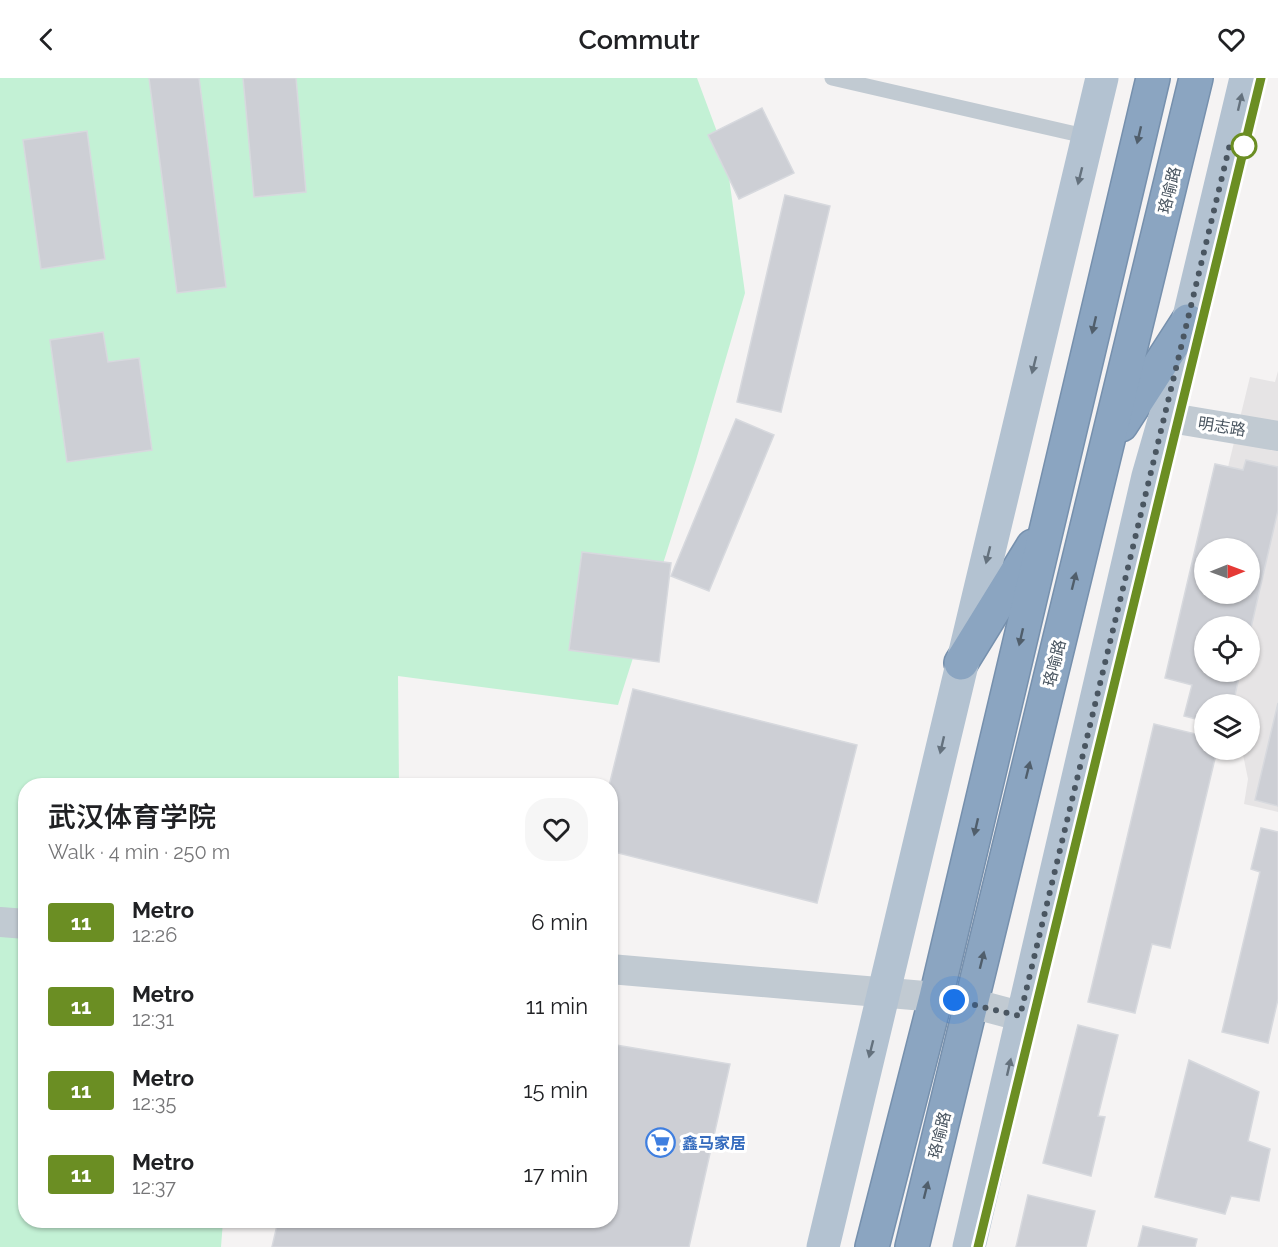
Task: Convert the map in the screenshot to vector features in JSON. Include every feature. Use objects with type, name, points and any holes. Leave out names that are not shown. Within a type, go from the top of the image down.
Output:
[{"type":"highway","points":[[872,1247],[936,998],[1153,78]]},
{"type":"highway","name":"珞喻路","points":[[912,1247],[1196,78]]},
{"type":"highway","points":[[1107,447],[1188,321]]},
{"type":"highway","points":[[962,663],[1048,521]]},
{"type":"main road","points":[[823,1247],[1102,78]]},
{"type":"main road","points":[[969,1247],[1020,1016],[1148,476],[1165,417],[1246,78]]},
{"type":"street","name":"明志路","points":[[1165,417],[1278,436]]},
{"type":"street","points":[[0,922],[18,923]]},
{"type":"street","points":[[618,970],[884,992],[971,1003],[1020,1016]]},
{"type":"lane","points":[[832,78],[1089,137]]},
{"type":"shaded area","points":[[1278,371],[1278,467],[1246,460],[1243,470],[1228,467],[1250,377],[1275,382]]},
{"type":"shaded area","points":[[1278,510],[1278,812],[1244,804],[1248,779],[1244,760],[1260,760],[1260,694],[1235,694],[1238,682],[1260,682],[1260,616],[1254,616],[1256,604],[1260,604],[1260,588]]},
{"type":"green space","points":[[0,78],[697,78],[726,156],[745,293],[696,460],[618,705],[398,676],[399,778],[18,778],[18,1228],[222,1228],[221,1247],[0,1247]]},
{"type":"building","points":[[149,78],[199,78],[226,287],[177,293]]},
{"type":"building","points":[[243,78],[296,78],[306,192],[254,197]]},
{"type":"building","points":[[762,108],[794,173],[739,199],[708,135]]},
{"type":"building","points":[[87,131],[105,259],[41,269],[23,140]]},
{"type":"building","points":[[785,195],[830,206],[781,412],[737,402]]},
{"type":"building","points":[[103,332],[108,362],[139,358],[152,450],[67,462],[50,340]]},
{"type":"building","points":[[736,419],[774,435],[709,591],[671,576]]},
{"type":"building","points":[[1246,460],[1278,467],[1278,510],[1260,588],[1260,538],[1198,538],[1215,464],[1243,470]]},
{"type":"building","points":[[582,552],[671,563],[659,662],[569,650]]},
{"type":"building","points":[[1194,554],[1194,604],[1256,604],[1254,616],[1194,616],[1194,682],[1238,682],[1235,694],[1194,694],[1194,718],[1184,716],[1192,685],[1165,678]]},
{"type":"building","points":[[633,689],[857,745],[817,903],[618,853],[618,778],[611,778]]},
{"type":"building","points":[[1278,703],[1278,806],[1255,800]]},
{"type":"building","points":[[1154,724],[1194,734],[1194,760],[1215,760],[1170,948],[1152,944],[1135,1013],[1088,1002]]},
{"type":"building","points":[[1261,828],[1278,832],[1278,999],[1268,1043],[1222,1032],[1260,872],[1251,869]]},
{"type":"building","points":[[1078,1025],[1118,1035],[1098,1116],[1105,1117],[1091,1176],[1043,1163]]},
{"type":"building","name":"鑫马家居","points":[[618,1045],[730,1064],[689,1247],[272,1247],[276,1228],[618,1228]]},
{"type":"building","points":[[1189,1060],[1259,1092],[1248,1141],[1270,1149],[1259,1201],[1231,1196],[1225,1214],[1155,1197]]},
{"type":"building","points":[[1028,1195],[1095,1211],[1086,1247],[1016,1247]]},
{"type":"building","points":[[1143,1226],[1197,1239],[1195,1247],[1138,1247]]},
{"type":"metro line","name":"11","points":[[978,1247],[1261,78]]},
{"type":"place","name":"鑫马家居","points":[[661,1143]]},
{"type":"route","points":[[954,1000],[1020,1016],[1148,476],[1165,417],[1230,144],[1244,146]]}]
